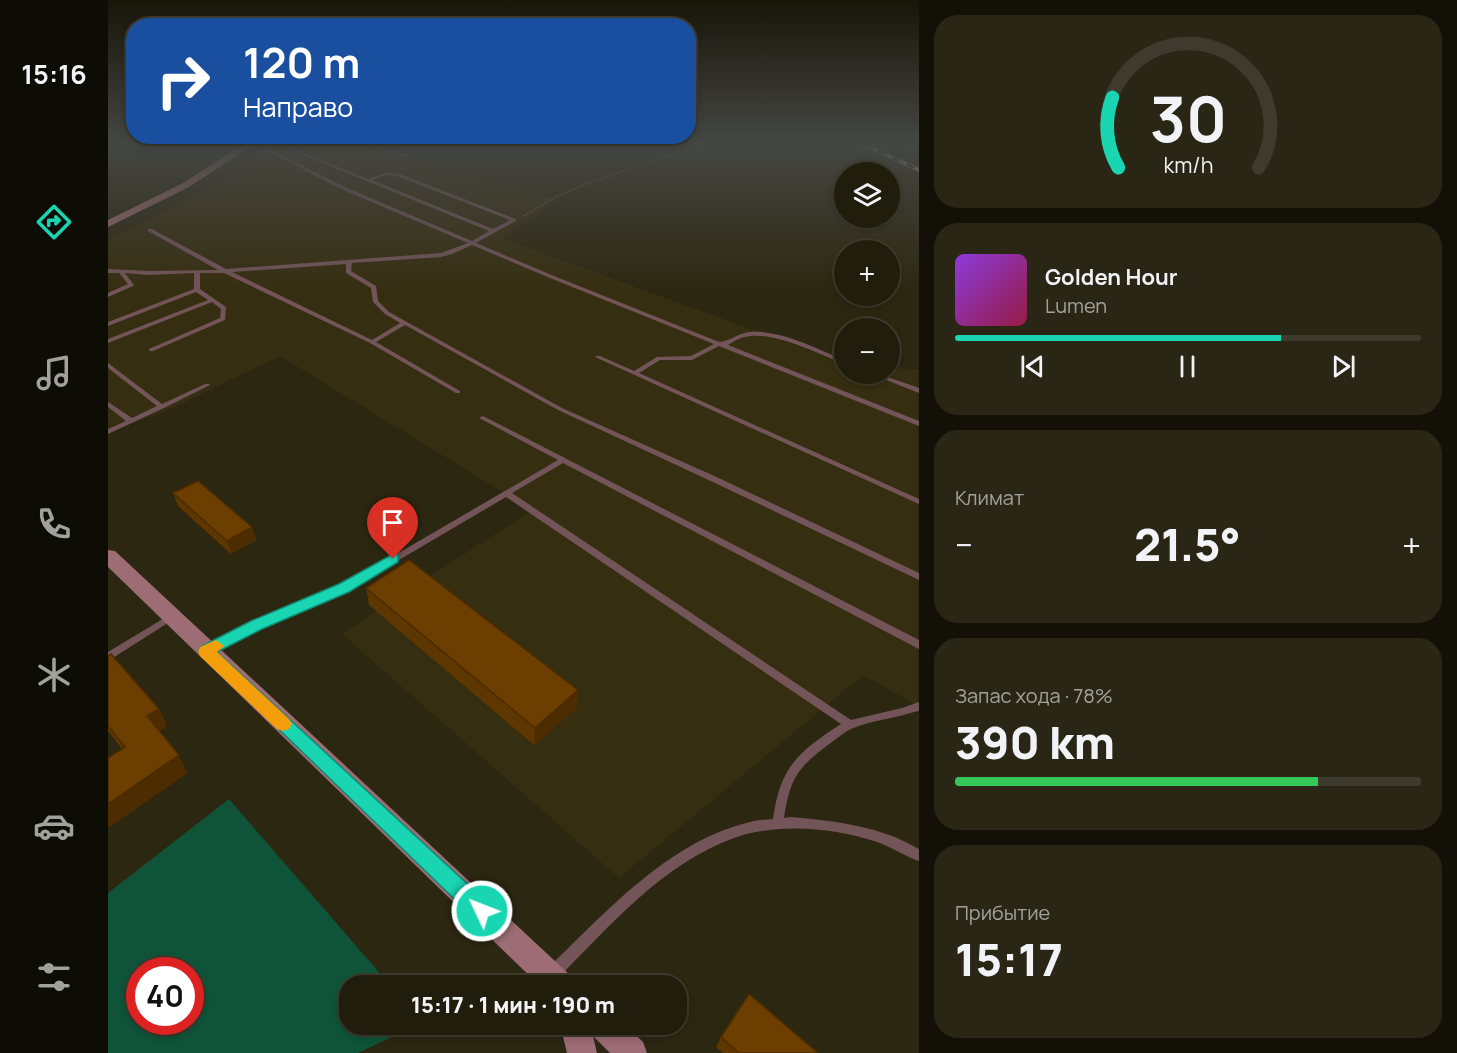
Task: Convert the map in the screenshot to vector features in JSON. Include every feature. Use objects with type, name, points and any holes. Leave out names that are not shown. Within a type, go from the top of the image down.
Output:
[{"type":"street","points":[[108,224],[170,193]]},
{"type":"street","points":[[108,556],[549,975]]},
{"type":"street","points":[[578,1035],[582,1053]]},
{"type":"street","points":[[613,1035],[632,1053]]},
{"type":"lane","points":[[356,193],[619,304],[723,343],[918,424]]},
{"type":"lane","points":[[399,193],[491,230]]},
{"type":"lane","points":[[445,193],[514,220]]},
{"type":"lane","points":[[108,271],[122,273],[225,271],[441,255],[459,250],[491,230],[514,220]]},
{"type":"lane","points":[[150,230],[225,271],[372,342],[458,392]]},
{"type":"lane","points":[[349,263],[348,272],[374,287],[375,301],[403,324],[560,410],[718,481],[918,577]]},
{"type":"lane","points":[[197,272],[197,290]]},
{"type":"lane","points":[[108,294],[130,285],[122,273]]},
{"type":"lane","points":[[151,350],[223,319],[224,308],[197,290]]},
{"type":"lane","points":[[108,324],[197,290]]},
{"type":"lane","points":[[108,341],[213,300]]},
{"type":"lane","points":[[372,342],[403,324]]},
{"type":"lane","points":[[635,373],[659,358],[692,358],[741,336],[757,334],[794,343],[834,358]]},
{"type":"lane","points":[[598,357],[918,502]]},
{"type":"lane","points":[[108,365],[162,407]]},
{"type":"lane","points":[[900,384],[918,391]]},
{"type":"lane","points":[[108,432],[207,385]]},
{"type":"lane","points":[[108,404],[131,421]]},
{"type":"lane","points":[[483,418],[918,645]]},
{"type":"lane","points":[[206,651],[257,625],[353,583],[563,460]]},
{"type":"lane","points":[[508,494],[849,724]]},
{"type":"lane","points":[[108,657],[171,617]]},
{"type":"lane","points":[[778,821],[781,790],[791,769],[807,752],[849,724],[909,711],[918,706]]},
{"type":"lane","points":[[563,975],[662,870],[687,853],[751,825],[778,821],[814,822],[853,830],[889,841],[918,856]]},
{"type":"path","points":[[514,220],[532,214],[564,193]]},
{"type":"shaded area","points":[[199,193],[534,193],[559,200],[501,238],[834,359],[834,384],[900,384],[900,369],[918,369],[918,706],[863,675],[619,878],[342,634],[532,510],[280,356],[158,415],[108,429],[108,240]]},
{"type":"green space","points":[[229,799],[381,975],[339,975],[339,1035],[396,1035],[358,1053],[108,1053],[108,893]]},
{"type":"building","points":[[198,481],[252,527],[227,541],[173,493]]},
{"type":"building","points":[[409,560],[578,690],[535,728],[366,588]]},
{"type":"building","points":[[111,654],[159,709],[147,716],[179,755],[108,804],[108,758],[125,747],[108,726],[108,656]]},
{"type":"building","points":[[749,994],[818,1053],[739,1053],[721,1037]]},
{"type":"slow traffic","points":[[216,646],[206,651],[283,724]]},
{"type":"route","points":[[393,559],[344,588],[257,625],[206,651],[482,911]]}]
